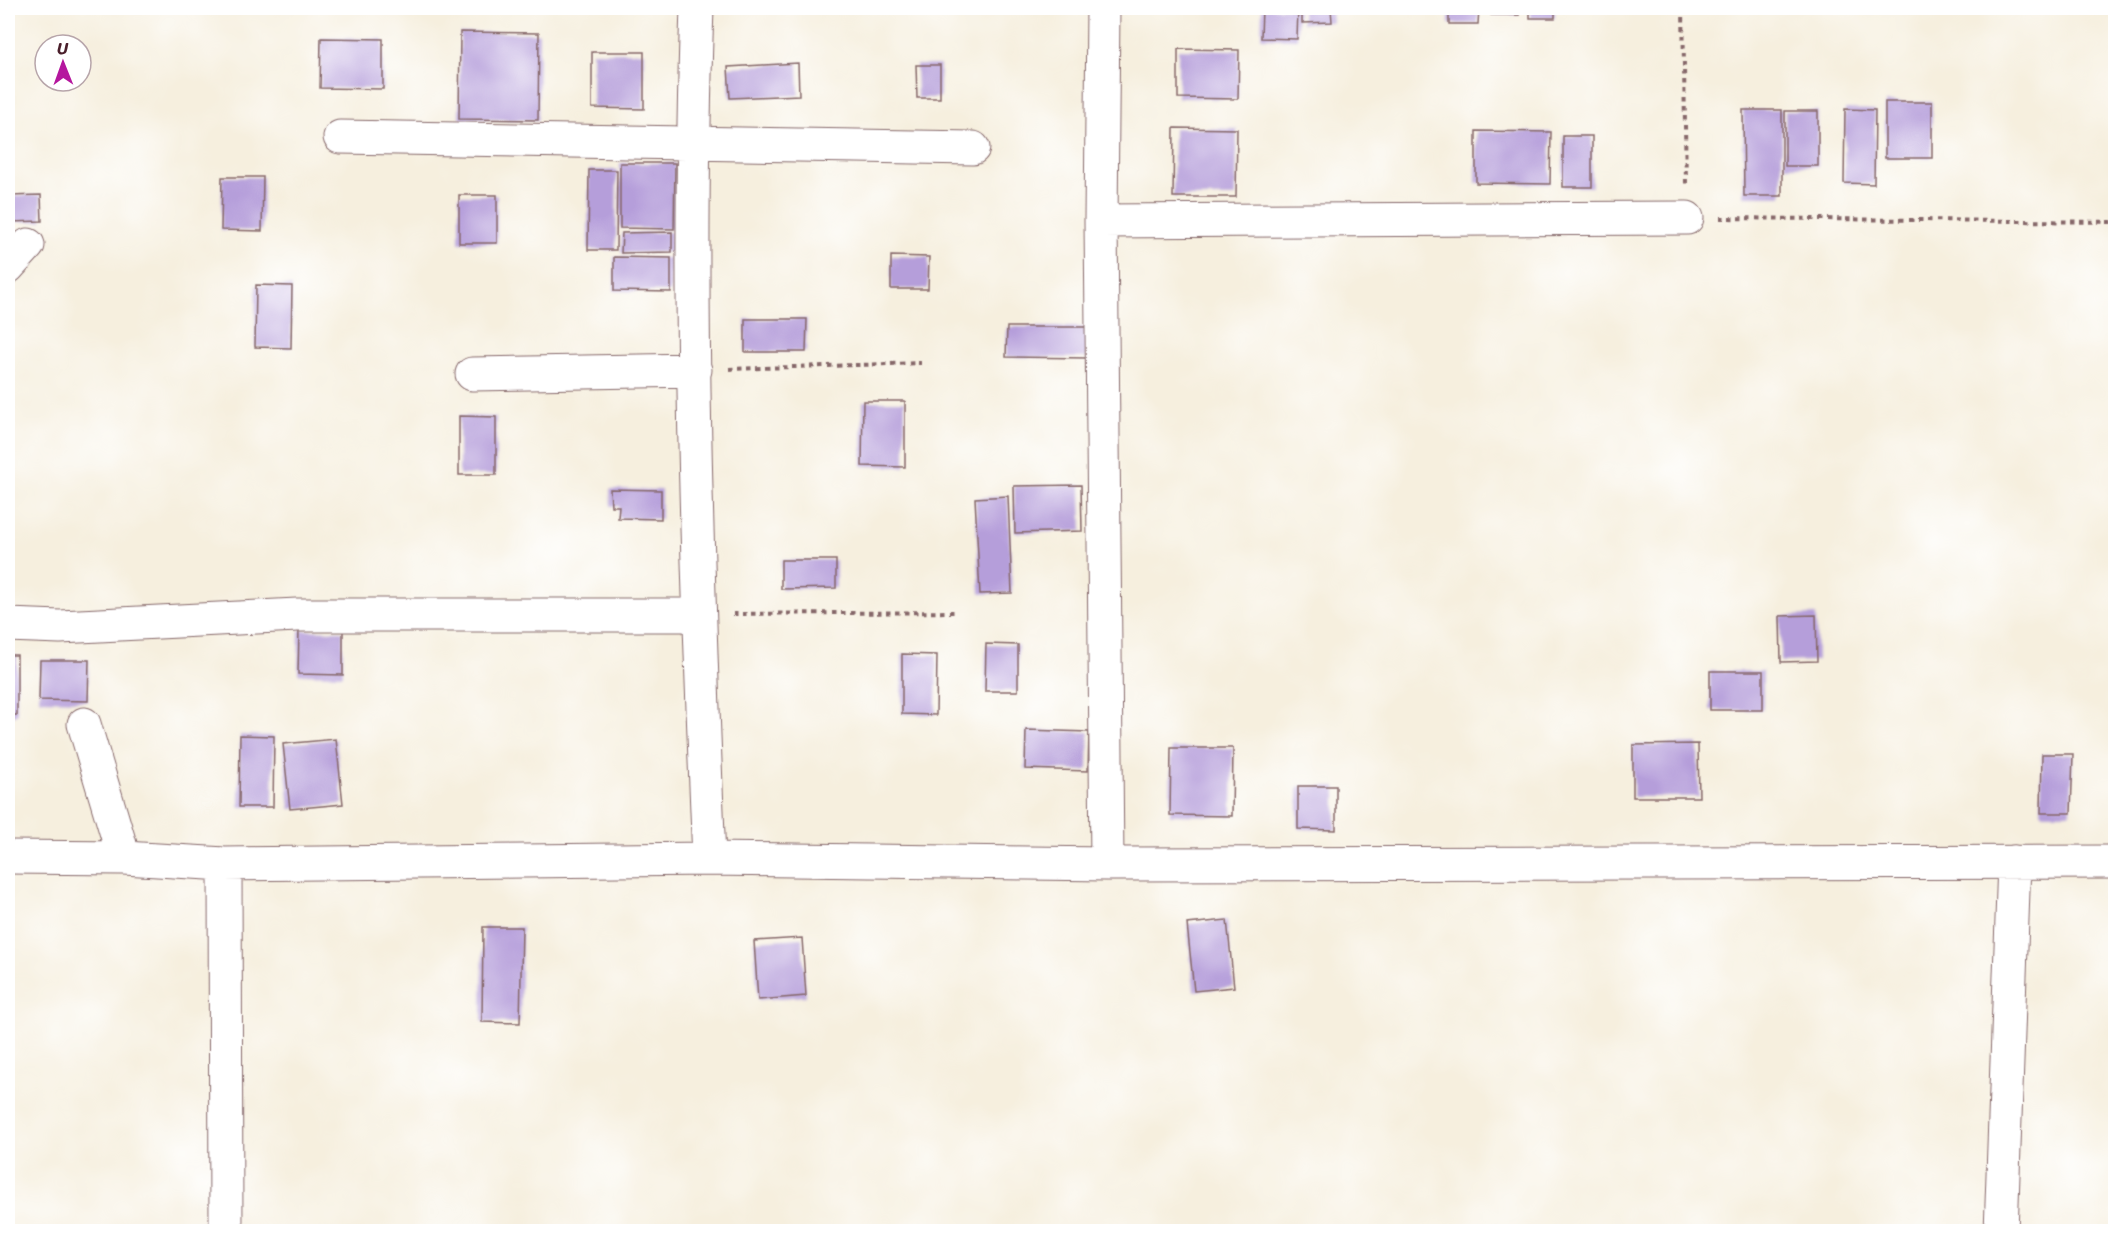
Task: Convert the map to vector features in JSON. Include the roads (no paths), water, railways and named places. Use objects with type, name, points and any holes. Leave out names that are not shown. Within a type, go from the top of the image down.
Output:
[{"type":"street","points":[[697,8],[692,144],[695,370],[699,615],[709,859]]},
{"type":"street","points":[[1103,8],[1101,221],[1107,864]]},
{"type":"street","points":[[340,137],[973,148]]},
{"type":"street","points":[[1101,221],[1687,218]]},
{"type":"street","points":[[471,374],[695,370]]},
{"type":"street","points":[[8,625],[60,627],[297,615],[699,615]]},
{"type":"street","points":[[84,724],[124,858]]},
{"type":"street","points":[[8,857],[124,858],[225,864],[709,859],[1107,864],[2115,862]]},
{"type":"street","points":[[2001,1232],[2014,862]]},
{"type":"street","points":[[225,864],[225,1232]]}]
